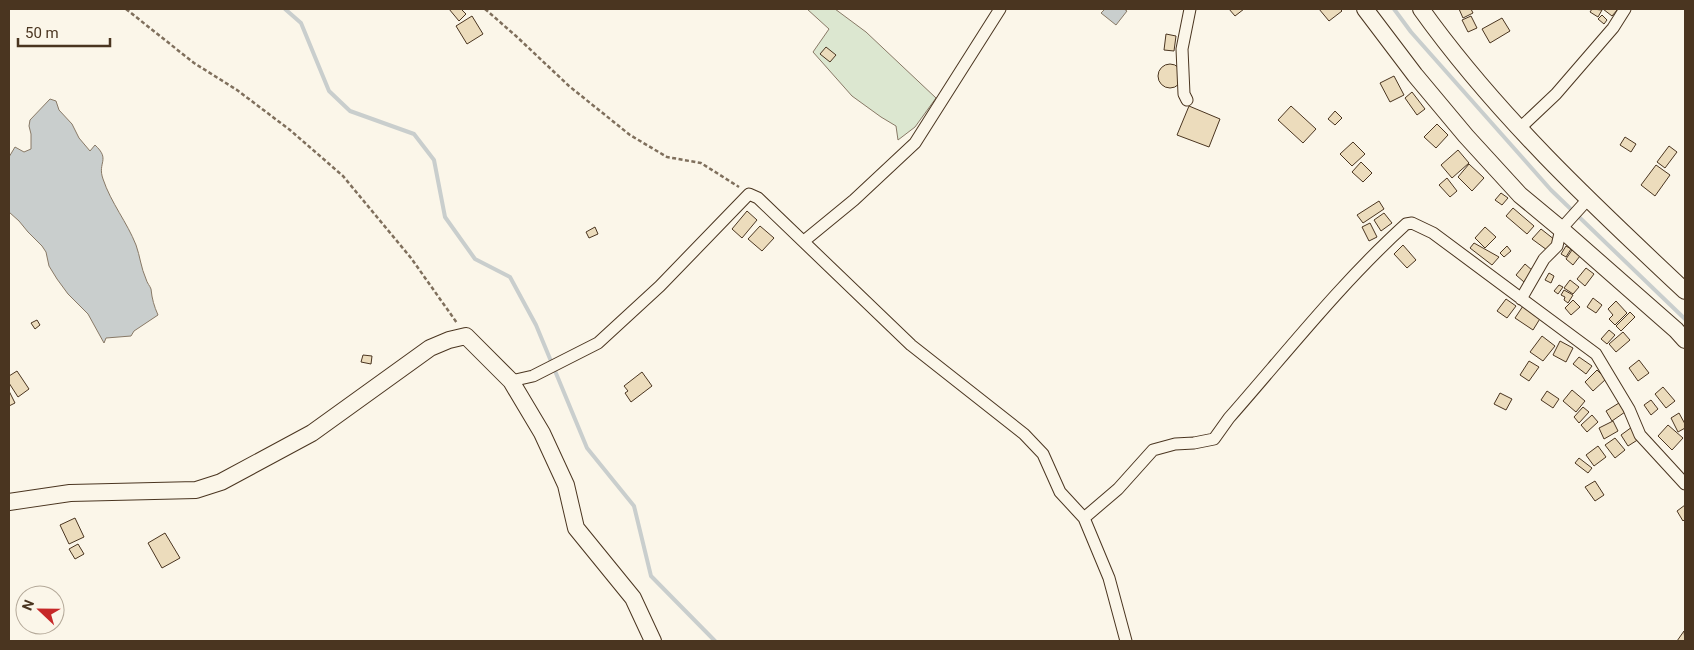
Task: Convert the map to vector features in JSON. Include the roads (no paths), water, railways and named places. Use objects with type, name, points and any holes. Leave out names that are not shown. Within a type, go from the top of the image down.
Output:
[{"type":"street","points":[[804,241],[854,200],[915,143],[1000,9]]},
{"type":"street","points":[[1186,100],[1184,94],[1182,49],[1190,9]]},
{"type":"street","points":[[1365,9],[1415,75],[1466,136],[1520,195],[1676,330],[1685,340]]},
{"type":"street","points":[[1421,9],[1485,91],[1520,129],[1685,291]]},
{"type":"street","points":[[1520,129],[1556,94],[1613,28],[1626,9]]},
{"type":"street","points":[[511,381],[533,376],[598,344],[679,267],[748,194],[758,198],[911,345],[1024,434],[1043,454],[1060,492],[1084,518],[1109,578],[1126,641]]},
{"type":"street","points":[[1521,299],[1544,259],[1557,246],[1561,229],[1589,198]]},
{"type":"street","points":[[1084,518],[1118,489],[1153,450],[1175,444],[1214,439],[1229,418],[1347,282],[1406,224],[1412,223],[1433,234],[1596,354],[1629,409],[1640,436],[1685,484]]},
{"type":"street","points":[[9,502],[70,493],[196,490],[221,482],[312,433],[430,348],[449,340],[466,336],[511,381],[542,433],[566,485],[576,528],[633,598],[653,641]]},
{"type":"waterway","points":[[285,9],[301,23],[329,91],[350,111],[414,134],[434,160],[445,217],[475,259],[510,277],[536,325],[587,448],[634,506],[651,576],[715,641]]},
{"type":"waterway","points":[[1394,9],[1411,32],[1551,190],[1685,319]]}]
